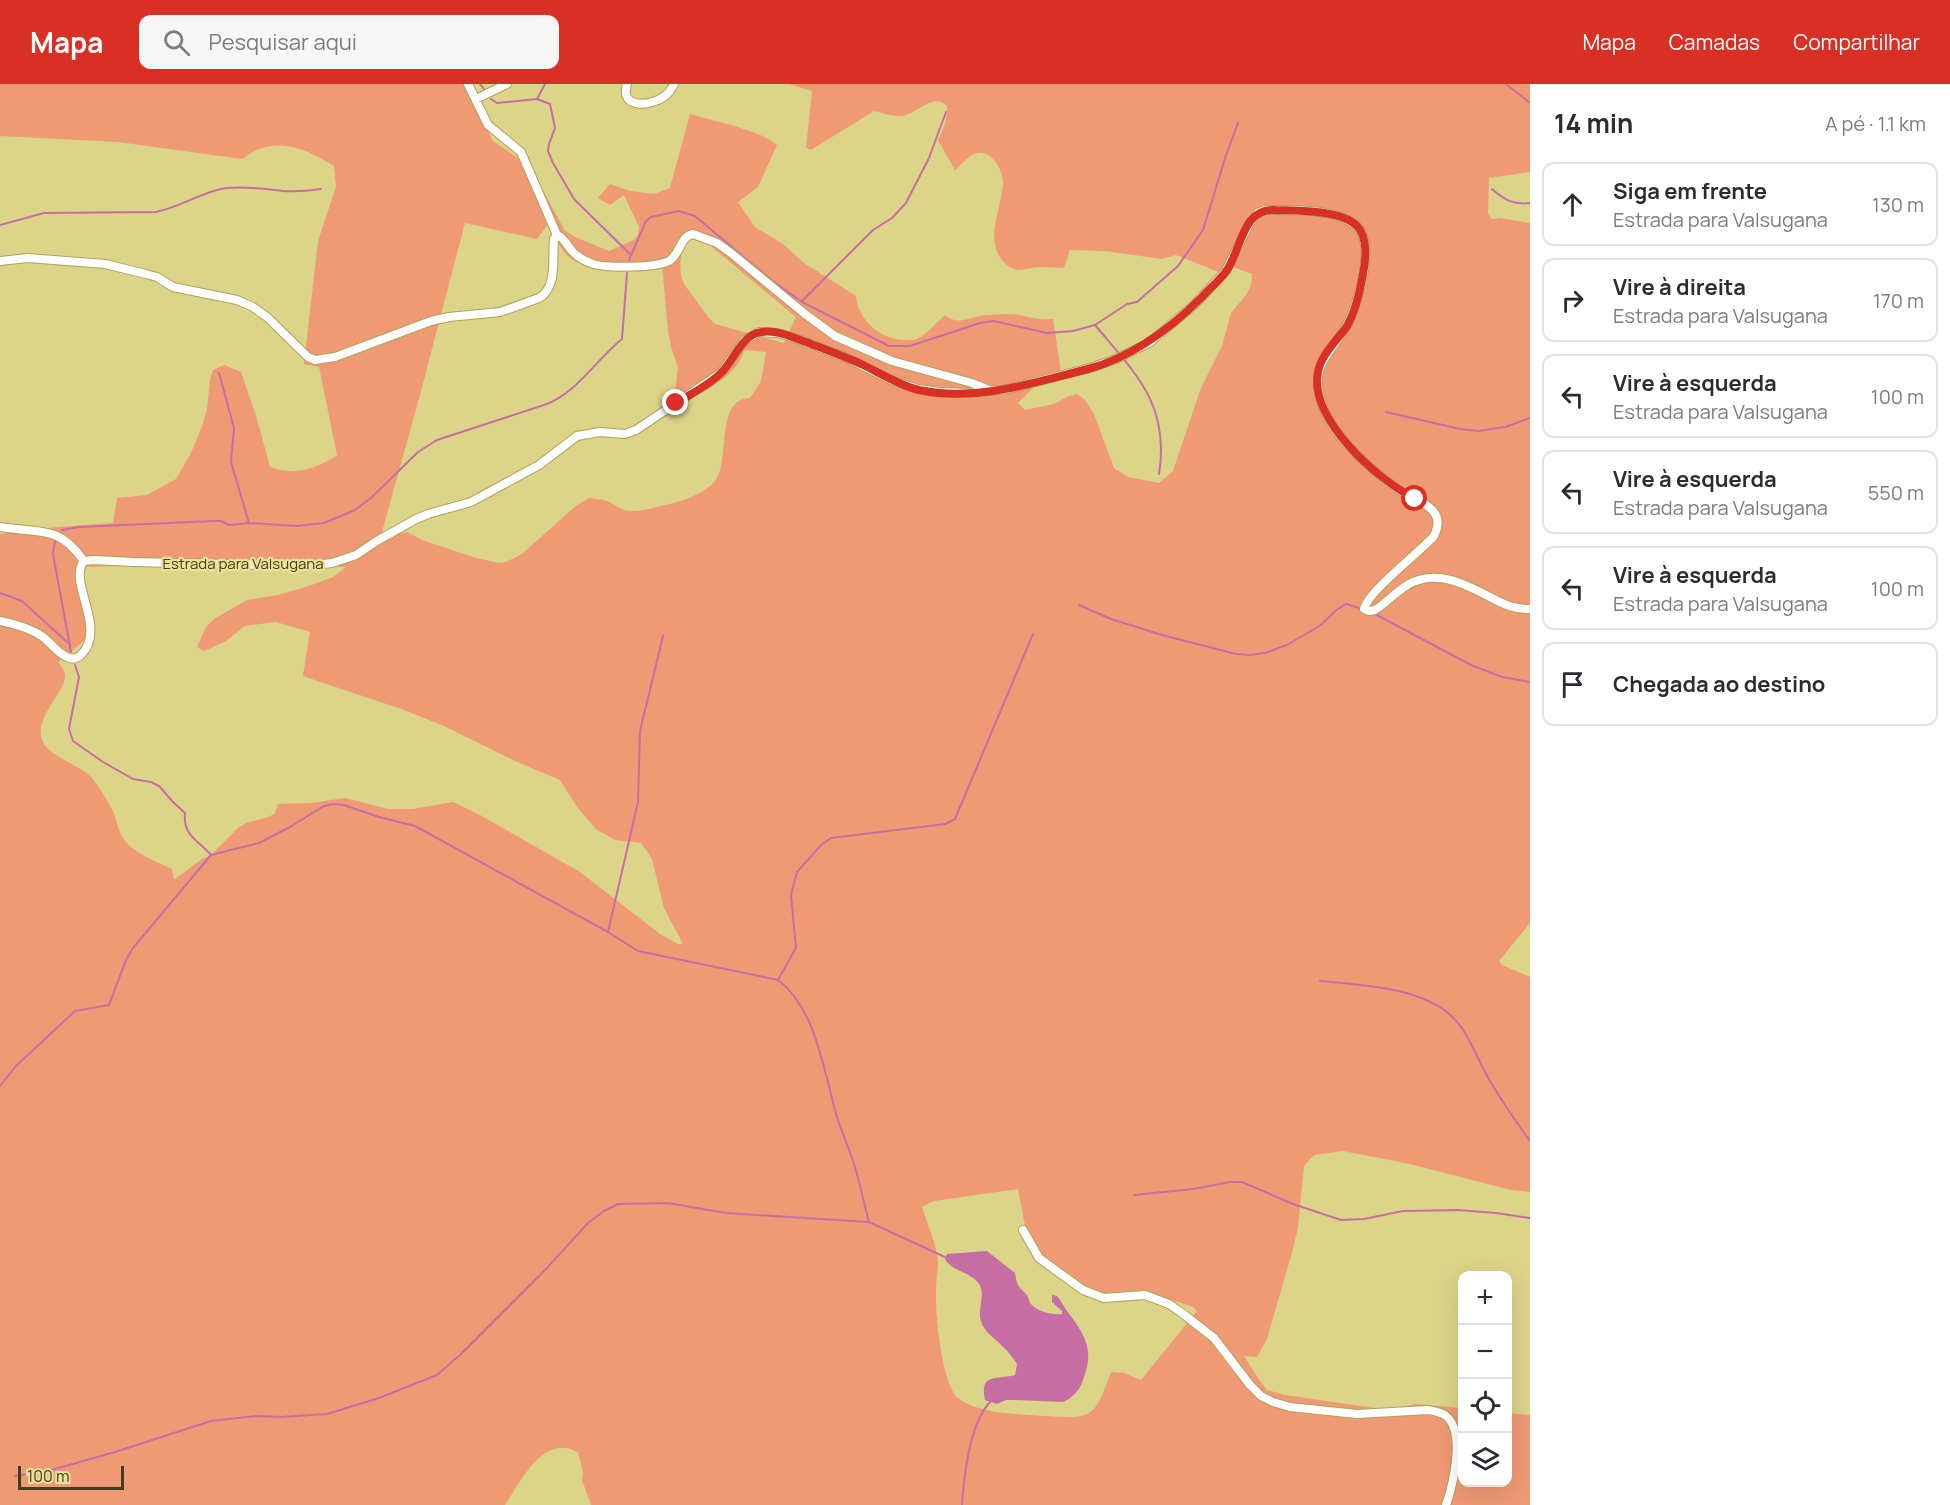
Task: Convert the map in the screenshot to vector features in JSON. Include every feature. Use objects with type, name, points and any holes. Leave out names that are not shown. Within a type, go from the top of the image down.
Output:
[{"type":"street","points":[[468,84],[488,125],[521,152],[557,235],[564,240],[572,252],[594,264],[644,266],[669,261],[685,238],[693,234],[699,235],[717,243],[731,253],[835,336],[892,361],[972,383],[992,392]]},
{"type":"street","points":[[476,99],[507,84]]},
{"type":"street","points":[[627,84],[626,93],[636,104],[646,103],[667,95],[674,84]]},
{"type":"street","name":"Estrada para Valsugana","points":[[84,561],[305,566],[345,559],[356,555],[416,519],[471,502],[540,465],[578,436],[600,432],[625,434],[636,430],[721,374],[744,341],[759,332],[777,333],[795,338],[847,358],[891,380],[918,389],[940,392],[992,392],[1090,368],[1116,360],[1149,343],[1194,305],[1226,271],[1249,224],[1258,213],[1265,210],[1296,211],[1340,217],[1356,225],[1365,246],[1366,261],[1348,324],[1322,362],[1318,373],[1320,399],[1324,412],[1349,445],[1383,477],[1407,495],[1430,507],[1437,517],[1438,525],[1434,536],[1377,590],[1364,609],[1373,611],[1418,580],[1433,578],[1442,578],[1461,584],[1498,602],[1517,608],[1530,609]]},
{"type":"street","points":[[0,261],[28,258],[105,264],[157,277],[173,287],[237,300],[253,307],[267,318],[303,354],[311,359],[323,360],[431,321],[500,312],[539,298],[550,286],[554,239],[557,235]]},
{"type":"street","points":[[0,527],[54,534],[74,546],[84,561],[80,576],[90,627],[87,646],[80,656],[67,657],[30,629],[0,621]]},
{"type":"street","points":[[1023,1230],[1039,1258],[1083,1290],[1104,1298],[1146,1295],[1182,1312],[1215,1338],[1250,1385],[1261,1396],[1272,1402],[1304,1409],[1357,1414],[1428,1410],[1447,1416],[1454,1429],[1457,1454],[1453,1486],[1446,1505]]},
{"type":"shaded area","points":[[0,84],[469,84],[493,141],[524,162],[539,183],[565,231],[609,251],[634,240],[638,235],[639,227],[624,195],[610,205],[598,198],[610,184],[630,191],[654,194],[670,188],[690,114],[736,126],[777,145],[758,187],[738,202],[755,227],[783,244],[804,263],[856,296],[861,314],[873,328],[889,337],[912,340],[924,335],[945,315],[960,321],[980,316],[1007,314],[1053,319],[1061,372],[1040,381],[1018,403],[1025,410],[1054,404],[1077,394],[1084,399],[1094,414],[1114,468],[1128,477],[1159,483],[1173,471],[1201,388],[1222,346],[1231,313],[1246,295],[1251,285],[1252,274],[1228,265],[1221,273],[1176,255],[1162,259],[1105,251],[1070,250],[1064,268],[1015,269],[999,256],[995,246],[995,225],[1003,184],[999,168],[988,155],[977,153],[955,170],[938,140],[946,120],[947,106],[942,102],[931,102],[903,116],[874,111],[811,150],[806,148],[812,91],[789,84],[1530,84],[1530,172],[1489,178],[1488,214],[1492,219],[1500,218],[1530,223],[1530,923],[1499,961],[1502,965],[1530,977],[1530,1192],[1511,1190],[1410,1164],[1343,1151],[1314,1155],[1304,1166],[1298,1227],[1267,1339],[1257,1357],[1244,1356],[1267,1390],[1285,1395],[1388,1410],[1416,1404],[1458,1408],[1458,1487],[1512,1487],[1512,1413],[1530,1415],[1530,1505],[591,1505],[582,1480],[583,1472],[578,1452],[565,1448],[554,1449],[534,1462],[505,1505],[0,1505],[0,534],[113,523],[117,498],[147,495],[176,479],[201,429],[207,410],[213,370],[224,365],[241,372],[270,467],[287,471],[305,470],[337,455],[319,367],[304,364],[318,241],[336,187],[334,166],[308,152],[289,146],[269,146],[252,152],[242,159],[118,142],[0,136]],"holes":[[[465,223],[537,239],[549,223],[565,253],[585,265],[611,269],[662,265],[668,331],[678,367],[673,408],[725,377],[740,360],[744,350],[766,352],[761,381],[750,398],[739,401],[732,409],[727,420],[720,472],[710,486],[685,500],[640,511],[624,510],[607,501],[589,498],[577,505],[522,554],[506,562],[498,563],[473,557],[422,540],[407,532],[374,539],[382,532]],[[686,237],[700,237],[796,317],[784,343],[715,324],[709,318],[682,278],[680,260]],[[163,565],[211,568],[312,565],[346,567],[333,577],[309,586],[278,595],[247,600],[214,619],[206,627],[197,647],[204,651],[226,641],[245,626],[276,622],[310,632],[303,676],[444,726],[560,780],[577,807],[596,829],[615,840],[641,843],[652,859],[664,908],[683,944],[678,944],[660,934],[580,872],[453,802],[413,809],[388,809],[345,798],[311,803],[278,804],[275,813],[238,828],[211,855],[174,880],[172,869],[141,854],[125,841],[111,807],[100,788],[79,768],[51,752],[43,742],[41,734],[44,717],[65,678],[58,662],[91,635],[94,627],[93,614],[80,586],[81,567]],[[1018,1189],[1027,1236],[1037,1252],[1056,1267],[1083,1285],[1105,1293],[1139,1291],[1193,1307],[1197,1311],[1141,1380],[1124,1373],[1111,1372],[1096,1406],[1084,1415],[1063,1417],[989,1411],[967,1404],[958,1398],[952,1391],[948,1379],[938,1331],[936,1302],[938,1260],[922,1207],[934,1201]]]},
{"type":"shaded area","points":[[987,1251],[1015,1273],[1018,1285],[1037,1309],[1062,1314],[1062,1311],[1052,1302],[1052,1295],[1057,1296],[1082,1333],[1087,1348],[1087,1365],[1080,1387],[1068,1400],[1063,1402],[1006,1400],[997,1404],[985,1400],[984,1391],[987,1381],[1015,1375],[1017,1364],[982,1325],[980,1316],[982,1293],[979,1284],[971,1276],[952,1267],[945,1259],[947,1254]]},
{"type":"waterway","points":[[480,84],[484,89]]},
{"type":"waterway","points":[[537,99],[545,84]]},
{"type":"waterway","points":[[1506,84],[1530,103]]},
{"type":"waterway","points":[[491,99],[497,103],[537,99],[550,104],[555,128],[548,151],[553,163],[574,199],[630,254]]},
{"type":"waterway","points":[[802,301],[873,230],[892,218],[906,203],[929,158],[946,112]]},
{"type":"waterway","points":[[629,260],[646,221],[651,217],[679,211],[695,216],[771,280],[802,302],[889,346],[910,346],[980,323],[994,321],[1047,333],[1073,331],[1095,325],[1127,304],[1137,302],[1178,266],[1203,230],[1238,123]]},
{"type":"waterway","points":[[0,225],[44,213],[156,212],[209,192],[227,188],[293,191],[321,189]]},
{"type":"waterway","points":[[1492,189],[1510,201],[1530,203]]},
{"type":"waterway","points":[[62,530],[79,527],[214,521],[221,521],[229,525],[249,523],[297,526],[324,523],[355,510],[371,498],[418,452],[437,440],[547,404],[568,391],[622,339],[627,273]]},
{"type":"waterway","points":[[1095,325],[1136,375],[1154,409],[1161,450],[1159,474]]},
{"type":"waterway","points":[[219,373],[234,428],[231,462],[249,523]]},
{"type":"waterway","points":[[1386,412],[1478,431],[1505,427],[1530,418]]},
{"type":"waterway","points":[[55,541],[53,554],[71,652]]},
{"type":"waterway","points":[[0,593],[22,601],[67,642]]},
{"type":"waterway","points":[[1079,605],[1111,619],[1162,635],[1236,654],[1250,655],[1265,653],[1287,645],[1321,625],[1346,604],[1362,609]]},
{"type":"waterway","points":[[1373,613],[1471,665],[1502,677],[1530,682]]},
{"type":"waterway","points":[[778,980],[796,948],[791,895],[797,872],[821,845],[831,838],[945,824],[955,819],[1033,634]]},
{"type":"waterway","points":[[608,932],[638,802],[640,731],[663,636]]},
{"type":"waterway","points":[[75,665],[79,677],[69,729],[73,741],[133,779],[159,786],[185,813],[186,827],[192,837],[211,855]]},
{"type":"waterway","points":[[0,1086],[16,1066],[75,1011],[109,1005],[133,948],[211,855],[259,843],[322,807],[332,804],[344,805],[415,826],[608,932],[638,951],[778,980],[791,992],[802,1008],[817,1043],[869,1222]]},
{"type":"waterway","points":[[1320,981],[1394,990],[1413,995],[1445,1011],[1462,1028],[1495,1090],[1530,1141]]},
{"type":"waterway","points":[[1134,1195],[1242,1182],[1293,1204],[1341,1220],[1364,1219],[1403,1211],[1458,1210],[1530,1218]]},
{"type":"waterway","points":[[15,1476],[48,1471],[211,1421],[256,1416],[327,1414],[379,1398],[437,1375],[547,1268],[588,1223],[618,1204],[668,1203],[726,1213],[869,1222],[947,1258]]},
{"type":"waterway","points":[[962,1505],[964,1479],[973,1435],[984,1410],[991,1401]]},
{"type":"route","points":[[676,403],[721,374],[748,337],[768,331],[795,338],[847,358],[891,380],[928,391],[992,392],[1090,368],[1116,360],[1149,343],[1194,305],[1226,271],[1249,224],[1258,213],[1273,210],[1329,214],[1350,221],[1359,228],[1365,246],[1366,261],[1348,324],[1322,362],[1318,373],[1320,399],[1324,412],[1337,431],[1361,458],[1383,477],[1415,499]]}]
